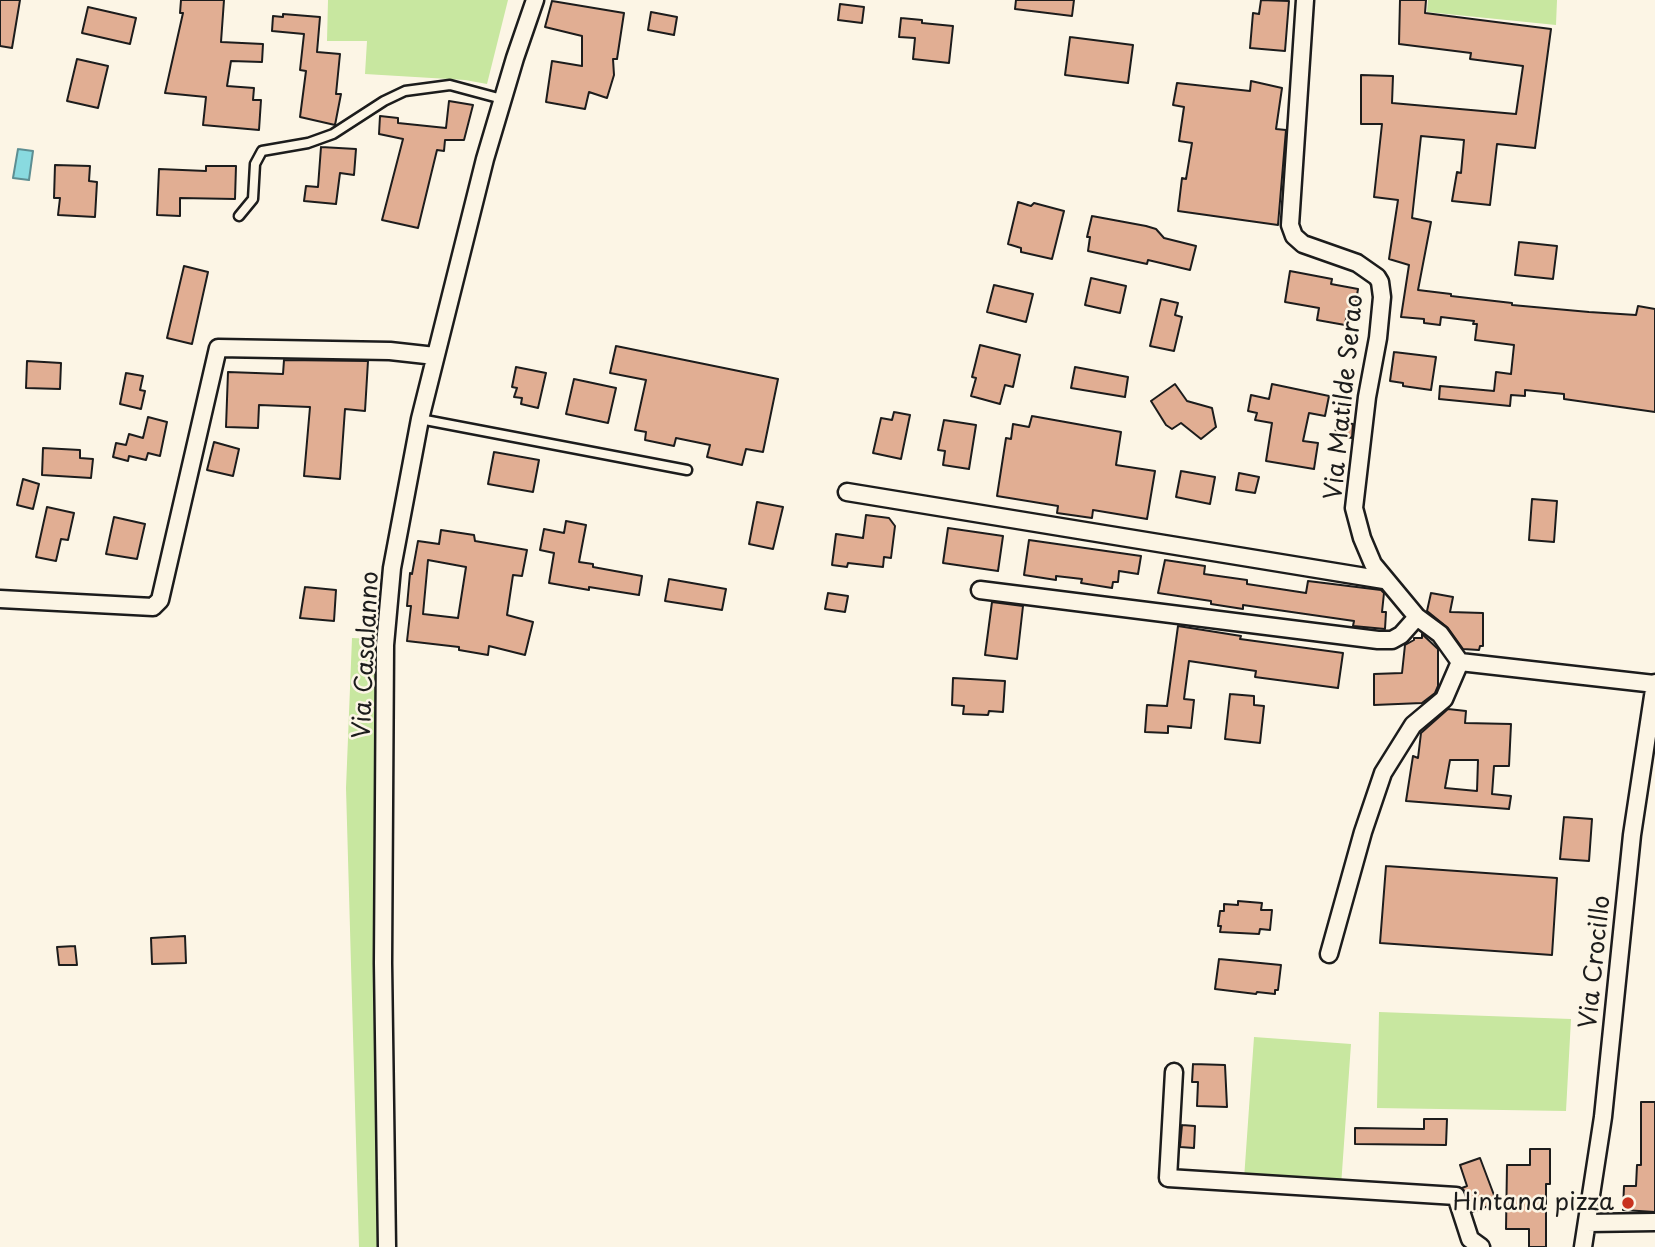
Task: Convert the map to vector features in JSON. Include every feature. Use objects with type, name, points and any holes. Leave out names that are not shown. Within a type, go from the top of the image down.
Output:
[{"type":"street","name":"Via Casalanno","points":[[387,1247],[383,963],[385,645],[392,568],[420,419],[435,356],[502,99],[535,0]]},
{"type":"street","name":"Via Matilde Serao","points":[[1305,0],[1290,225],[1294,236],[1303,244],[1357,263],[1377,277],[1382,297],[1354,508],[1362,538],[1373,564],[1384,580],[1416,617],[1440,634],[1460,662]]},
{"type":"street","points":[[0,599],[153,607],[160,600],[218,348],[390,351],[435,356]]},
{"type":"street","points":[[847,492],[1384,580]]},
{"type":"street","points":[[980,590],[1378,640],[1401,635],[1416,617]]},
{"type":"street","points":[[1329,954],[1363,832],[1383,773],[1413,725],[1444,699],[1460,662],[1655,683]]},
{"type":"street","name":"Via Crocillo","points":[[1583,1247],[1603,1117],[1632,835],[1655,683]]},
{"type":"street","points":[[1174,1072],[1168,1178],[1456,1196],[1470,1239],[1481,1247]]},
{"type":"street","points":[[1587,1223],[1655,1222]]},
{"type":"lane","points":[[239,216],[253,199],[255,164],[262,151],[308,143],[334,134],[384,101],[405,91],[450,85],[502,99]]},
{"type":"lane","points":[[420,419],[687,470]]},
{"type":"green space","points":[[328,0],[508,0],[487,84],[465,80],[365,74],[367,41],[327,41]]},
{"type":"green space","points":[[1428,0],[1557,0],[1556,25],[1427,12]]},
{"type":"green space","points":[[352,638],[376,639],[374,908],[380,1247],[359,1247],[346,788]]},
{"type":"green space","points":[[1379,1012],[1571,1019],[1566,1111],[1377,1108]]},
{"type":"green space","points":[[1254,1037],[1351,1044],[1341,1186],[1244,1179]]},
{"type":"water","points":[[18,149],[33,151],[29,180],[13,178]]},
{"type":"building","points":[[0,0],[20,0],[12,48],[0,46]]},
{"type":"building","points":[[181,0],[224,0],[221,42],[263,44],[262,62],[231,61],[227,86],[254,88],[253,100],[261,100],[259,130],[203,125],[206,97],[165,93],[183,13],[180,13]]},
{"type":"building","points":[[1016,0],[1074,0],[1072,16],[1015,9]]},
{"type":"building","points":[[1261,0],[1289,1],[1285,51],[1250,48],[1253,13],[1259,14]]},
{"type":"building","points":[[1400,0],[1426,0],[1425,13],[1551,29],[1535,148],[1497,144],[1490,205],[1452,201],[1457,172],[1461,173],[1464,140],[1421,136],[1412,218],[1431,222],[1418,290],[1512,305],[1589,312],[1636,315],[1638,306],[1655,309],[1655,412],[1564,399],[1564,394],[1525,390],[1525,396],[1511,395],[1510,406],[1439,399],[1440,386],[1494,391],[1496,372],[1511,374],[1514,345],[1475,340],[1477,324],[1473,324],[1474,321],[1441,317],[1440,325],[1424,323],[1424,319],[1401,317],[1409,265],[1389,259],[1398,200],[1374,197],[1382,124],[1361,124],[1361,75],[1393,76],[1392,103],[1516,114],[1523,66],[1470,59],[1471,53],[1399,44]]},
{"type":"building","points":[[552,1],[624,13],[617,59],[613,59],[614,75],[607,98],[589,92],[585,109],[546,102],[552,61],[582,66],[582,36],[545,27]]},
{"type":"building","points":[[840,4],[864,7],[862,23],[838,20]]},
{"type":"building","points":[[88,7],[136,18],[130,44],[82,33]]},
{"type":"building","points":[[651,12],[677,17],[674,35],[648,30]]},
{"type":"building","points":[[283,14],[320,17],[317,52],[340,54],[336,94],[341,94],[335,125],[300,117],[306,71],[300,70],[304,34],[272,31],[273,16],[283,17]]},
{"type":"building","points":[[901,18],[953,26],[949,63],[913,59],[915,38],[899,37]]},
{"type":"building","points":[[1070,37],[1133,45],[1128,83],[1065,75]]},
{"type":"building","points":[[77,59],[108,66],[98,108],[67,101]]},
{"type":"building","points":[[1251,81],[1282,88],[1276,129],[1286,130],[1278,225],[1178,211],[1182,178],[1186,179],[1192,143],[1179,141],[1184,107],[1173,105],[1177,83],[1250,91]]},
{"type":"building","points":[[449,101],[473,105],[464,140],[445,140],[444,151],[437,150],[418,228],[382,220],[403,139],[379,134],[380,116],[398,118],[398,123],[446,128]]},
{"type":"building","points":[[321,147],[356,149],[354,175],[340,173],[336,204],[304,201],[306,186],[318,187]]},
{"type":"building","points":[[55,165],[90,166],[89,181],[97,182],[95,217],[58,215],[60,198],[54,198]]},
{"type":"building","points":[[206,166],[236,166],[235,199],[180,198],[180,216],[157,215],[159,169],[206,171]]},
{"type":"building","points":[[1018,202],[1064,211],[1052,259],[1021,252],[1021,248],[1008,244]]},
{"type":"building","points":[[1092,216],[1146,226],[1156,229],[1164,238],[1196,246],[1190,270],[1148,260],[1147,264],[1088,251],[1090,237],[1087,237]]},
{"type":"building","points":[[1519,242],[1557,246],[1553,279],[1515,275]]},
{"type":"building","points":[[184,266],[208,272],[192,344],[167,338]]},
{"type":"building","points":[[1290,271],[1332,279],[1331,284],[1358,289],[1354,314],[1347,313],[1345,325],[1317,320],[1319,308],[1285,302]]},
{"type":"building","points":[[1091,278],[1126,286],[1120,313],[1085,305]]},
{"type":"building","points":[[994,285],[1033,294],[1026,322],[987,312]]},
{"type":"building","points":[[1161,299],[1178,303],[1175,315],[1182,317],[1174,351],[1150,346]]},
{"type":"building","points":[[980,345],[1020,355],[1013,387],[1005,385],[1000,404],[971,396],[976,378],[972,377]]},
{"type":"building","points":[[616,346],[778,379],[763,452],[746,449],[742,465],[707,457],[710,445],[676,438],[674,446],[645,440],[646,432],[635,430],[646,380],[610,373]]},
{"type":"building","points":[[1394,352],[1436,357],[1431,390],[1390,381]]},
{"type":"building","points":[[284,360],[368,361],[365,411],[345,409],[340,479],[304,476],[310,407],[259,405],[258,428],[226,427],[228,372],[283,374]]},
{"type":"building","points":[[27,361],[61,363],[60,389],[26,388]]},
{"type":"building","points":[[516,367],[546,373],[538,408],[521,404],[522,398],[514,397],[517,388],[512,387]]},
{"type":"building","points":[[1075,367],[1128,377],[1125,397],[1071,388]]},
{"type":"building","points":[[126,373],[143,376],[140,390],[145,391],[141,409],[120,404]]},
{"type":"building","points":[[574,379],[616,388],[608,423],[566,414]]},
{"type":"building","points":[[1175,384],[1187,401],[1212,408],[1216,427],[1201,439],[1181,423],[1172,429],[1166,425],[1151,401]]},
{"type":"building","points":[[1272,384],[1329,396],[1325,416],[1309,413],[1303,441],[1318,443],[1314,469],[1266,461],[1272,423],[1255,420],[1257,413],[1248,411],[1251,395],[1269,399]]},
{"type":"building","points":[[894,412],[910,415],[901,459],[873,453],[881,418],[892,420]]},
{"type":"building","points":[[1032,416],[1121,432],[1116,465],[1155,471],[1147,519],[1093,510],[1092,518],[1057,513],[1058,506],[997,496],[1006,438],[1011,439],[1013,424],[1029,427]]},
{"type":"building","points":[[148,417],[167,422],[160,456],[148,453],[146,460],[129,456],[128,461],[113,457],[116,443],[126,445],[129,434],[143,438]]},
{"type":"building","points":[[944,420],[976,425],[969,469],[943,465],[945,451],[938,450]]},
{"type":"building","points":[[1337,421],[1353,424],[1352,438],[1335,435]]},
{"type":"building","points":[[214,442],[239,449],[233,476],[207,470]]},
{"type":"building","points":[[43,448],[80,450],[80,458],[93,459],[91,478],[42,475]]},
{"type":"building","points":[[494,452],[539,460],[533,492],[488,484]]},
{"type":"building","points":[[1181,471],[1215,477],[1210,504],[1176,497]]},
{"type":"building","points":[[1239,473],[1259,477],[1255,493],[1236,490]]},
{"type":"building","points":[[23,479],[39,484],[33,509],[17,505]]},
{"type":"building","points":[[1532,499],[1557,501],[1554,542],[1529,540]]},
{"type":"building","points":[[757,502],[783,507],[773,549],[749,544]]},
{"type":"building","points":[[47,507],[74,513],[68,540],[61,539],[56,561],[36,557]]},
{"type":"building","points":[[866,515],[889,518],[895,526],[891,558],[884,557],[883,567],[848,563],[847,567],[832,565],[836,534],[863,538]]},
{"type":"building","points":[[114,517],[145,524],[137,559],[106,554]]},
{"type":"building","points":[[566,521],[586,525],[579,562],[642,576],[639,595],[549,583],[554,553],[540,550],[544,529],[564,533]]},
{"type":"building","points":[[948,528],[1003,536],[998,571],[943,563]]},
{"type":"building","points":[[441,530],[474,535],[475,541],[527,550],[522,576],[513,575],[507,615],[533,622],[525,655],[489,646],[488,655],[459,650],[459,647],[407,641],[411,606],[407,606],[410,573],[412,574],[418,541],[439,544]],"holes":[[[428,560],[466,567],[458,618],[423,614]]]},
{"type":"building","points":[[1029,540],[1141,556],[1138,574],[1119,571],[1118,582],[1113,582],[1112,588],[1081,583],[1082,579],[1056,576],[1056,580],[1024,575]]},
{"type":"building","points":[[1165,560],[1205,566],[1204,574],[1306,593],[1308,581],[1381,590],[1384,593],[1382,612],[1386,612],[1385,629],[1353,626],[1354,621],[1243,605],[1243,609],[1158,593]]},
{"type":"building","points":[[669,579],[726,589],[722,610],[665,601]]},
{"type":"building","points":[[305,587],[336,590],[334,621],[300,618]]},
{"type":"building","points":[[828,593],[848,596],[845,612],[825,609]]},
{"type":"building","points":[[1431,593],[1453,597],[1450,612],[1483,613],[1483,646],[1480,646],[1479,650],[1463,649],[1448,628],[1427,611]]},
{"type":"building","points":[[992,602],[1023,606],[1017,659],[985,655]]},
{"type":"building","points":[[1178,626],[1241,636],[1240,639],[1343,653],[1338,688],[1255,677],[1256,671],[1189,661],[1184,699],[1194,700],[1191,728],[1168,726],[1168,733],[1145,732],[1147,705],[1167,706]]},
{"type":"building","points":[[1422,634],[1438,649],[1438,686],[1435,693],[1422,703],[1374,705],[1374,674],[1402,673],[1405,645],[1414,638],[1422,638]]},
{"type":"building","points":[[953,678],[1005,681],[1003,712],[989,711],[988,715],[963,714],[964,706],[952,705]]},
{"type":"building","points":[[1230,694],[1254,696],[1254,705],[1264,706],[1260,743],[1225,739]]},
{"type":"building","points":[[1448,709],[1466,711],[1465,723],[1511,724],[1509,766],[1494,766],[1492,794],[1511,796],[1509,809],[1406,801],[1413,756],[1418,758],[1421,733]],"holes":[[[1450,760],[1478,760],[1477,791],[1445,788]]]},
{"type":"building","points":[[1564,817],[1592,819],[1589,861],[1560,859]]},
{"type":"building","points":[[1386,866],[1557,878],[1552,955],[1380,943]]},
{"type":"building","points":[[1238,901],[1262,903],[1261,910],[1272,910],[1270,930],[1260,929],[1259,934],[1220,932],[1220,911],[1224,911],[1224,904],[1238,905]]},
{"type":"building","points":[[185,936],[186,963],[152,964],[151,938]]},
{"type":"building","points":[[75,946],[77,965],[59,965],[57,947]]},
{"type":"building","points":[[1219,959],[1281,965],[1278,990],[1275,990],[1275,994],[1256,994],[1215,989]]},
{"type":"building","points":[[1193,1064],[1225,1065],[1227,1107],[1197,1106],[1198,1082],[1192,1082]]},
{"type":"building","points":[[1641,1102],[1655,1102],[1655,1212],[1623,1210],[1624,1186],[1636,1186],[1637,1165],[1641,1165]]},
{"type":"building","points":[[1424,1119],[1447,1119],[1446,1145],[1355,1144],[1355,1128],[1424,1129]]},
{"type":"building","points":[[1182,1125],[1195,1126],[1194,1148],[1180,1147]]},
{"type":"building","points":[[1530,1149],[1550,1149],[1550,1184],[1546,1184],[1546,1247],[1529,1247],[1529,1229],[1506,1229],[1507,1165],[1530,1165]]},
{"type":"building","points":[[1480,1158],[1497,1203],[1472,1212],[1462,1188],[1467,1186],[1460,1165]]},
{"type":"place","name":"Hintana pizza","points":[[1628,1203]]}]
